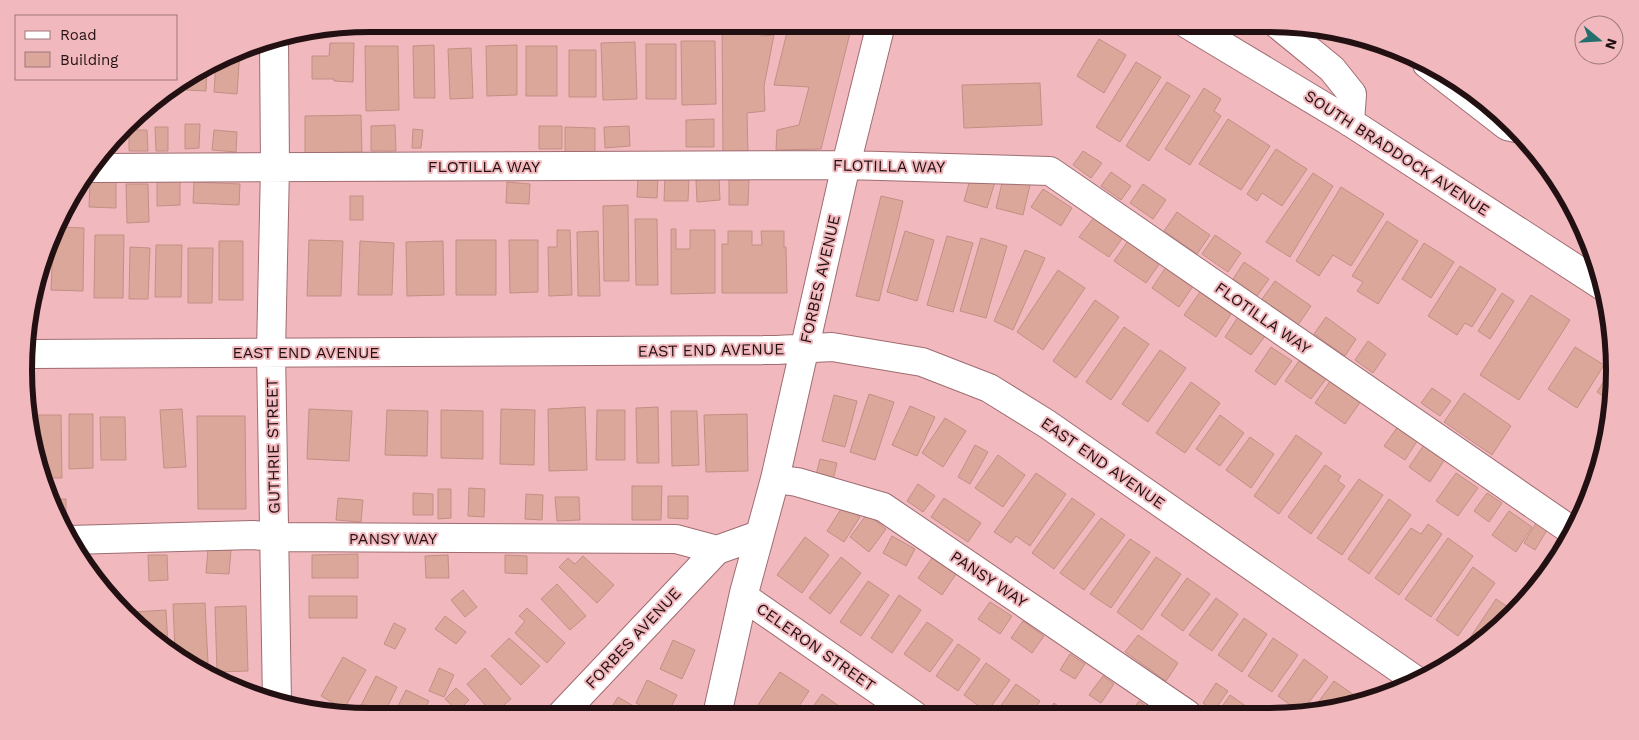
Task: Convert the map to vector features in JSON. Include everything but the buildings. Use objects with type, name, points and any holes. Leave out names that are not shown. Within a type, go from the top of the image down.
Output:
[{"type":"street","name":"FORBES AVENUE","points":[[719,708],[759,535],[775,479],[846,164],[879,32]]},
{"type":"street","name":"SOUTH BRADDOCK AVENUE","points":[[1200,32],[1350,122],[1594,281]]},
{"type":"street","points":[[1288,33],[1332,69],[1352,94],[1350,122]]},
{"type":"street","name":"GUTHRIE STREET","points":[[274,47],[275,166],[271,352],[277,694]]},
{"type":"street","name":"FLOTILLA WAY","points":[[100,168],[846,164],[1050,171],[1567,528]]},
{"type":"street","name":"EAST END AVENUE","points":[[33,354],[776,350],[832,347],[922,362],[989,388],[1047,424],[1410,676]]},
{"type":"street","name":"PANSY WAY","points":[[775,479],[797,482],[883,507],[1178,708]]},
{"type":"street","name":"PANSY WAY","points":[[78,540],[253,535],[275,537],[676,539],[717,550]]},
{"type":"street","name":"FORBES AVENUE","points":[[568,708],[717,550],[759,535]]},
{"type":"street","name":"CELERON STREET","points":[[744,597],[905,708]]}]
